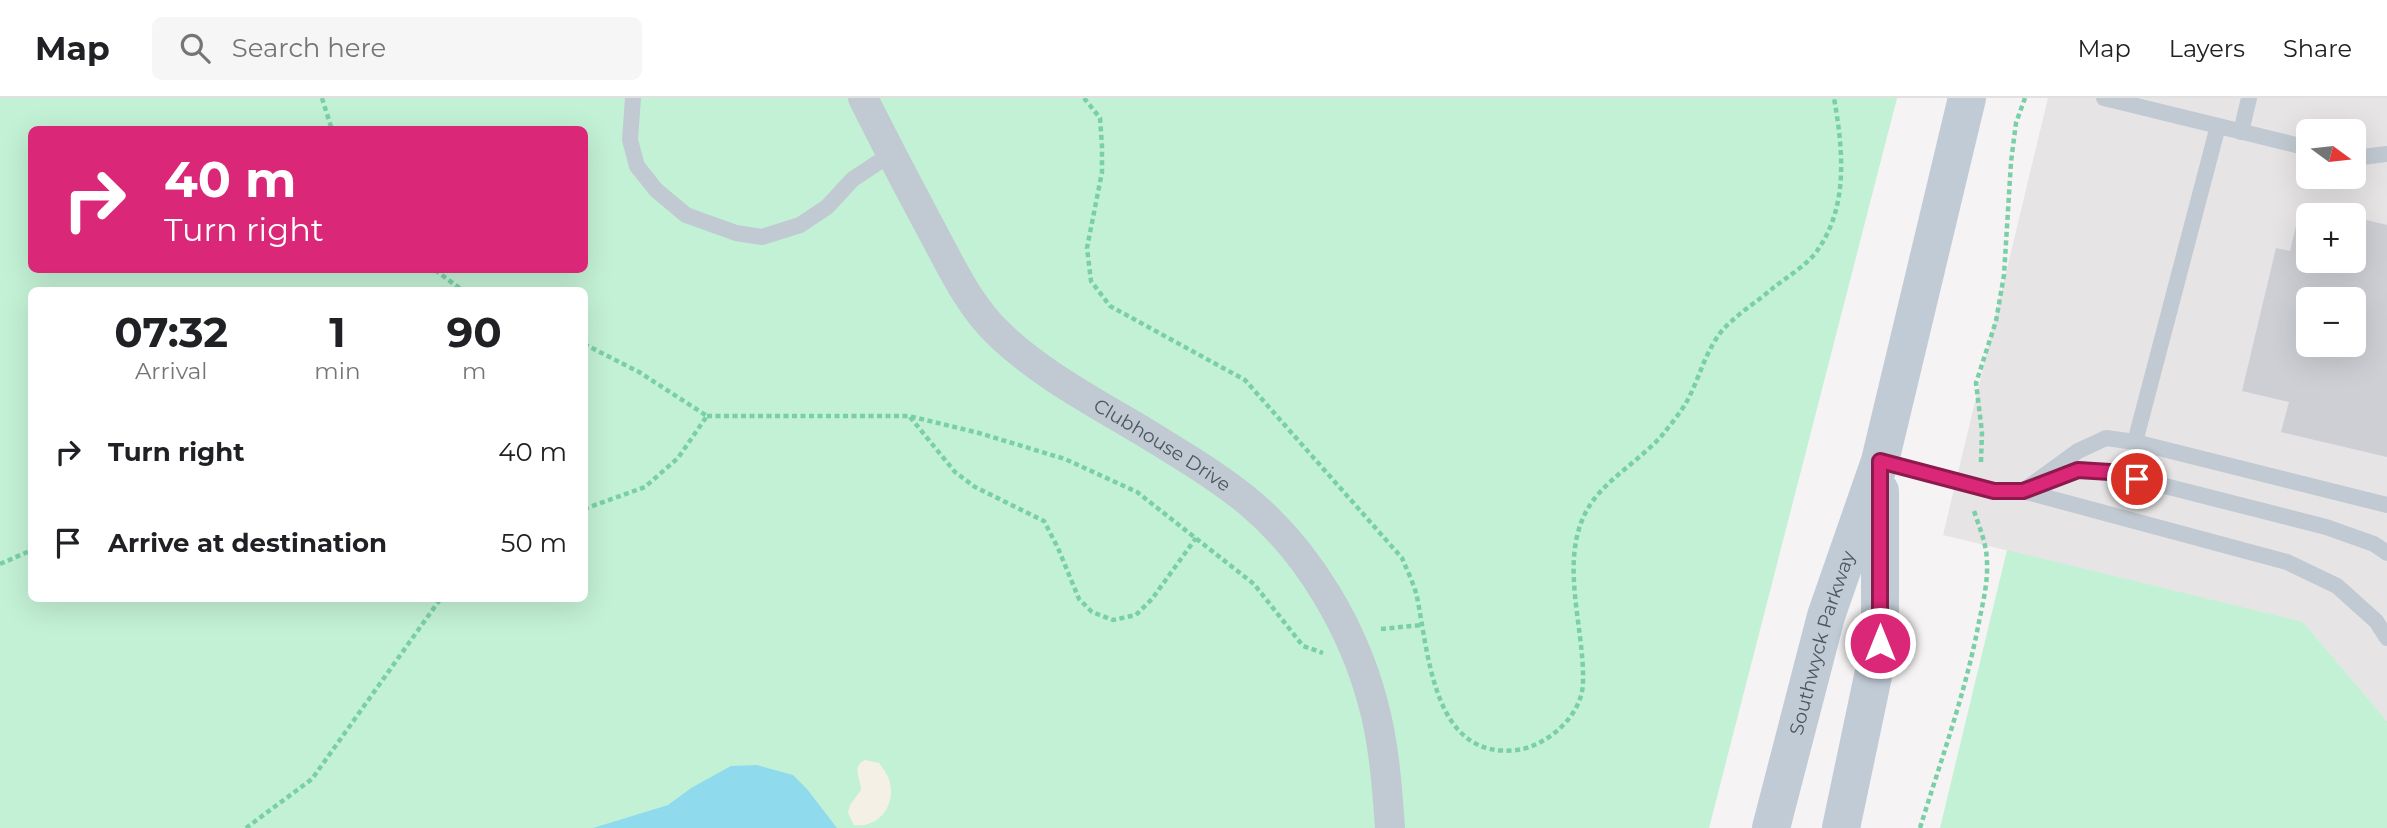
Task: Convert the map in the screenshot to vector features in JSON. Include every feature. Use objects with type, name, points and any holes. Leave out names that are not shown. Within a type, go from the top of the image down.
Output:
[{"type":"street","name":"Clubhouse Drive","points":[[863,98],[959,280],[978,312],[998,333],[1025,358],[1208,472],[1251,504],[1289,542],[1320,586],[1353,643],[1373,703],[1386,770],[1390,828]]},
{"type":"street","name":"Southwyck Parkway","points":[[1771,828],[1826,616],[1880,461],[1967,98]]},
{"type":"street","name":"Southwyck Parkway","points":[[1841,828],[1880,643],[1880,461]]},
{"type":"lane","points":[[633,98],[631,140],[637,166],[656,190],[686,215],[736,233],[762,237],[800,225],[827,207],[853,179],[891,154]]},
{"type":"lane","points":[[2104,98],[2296,145]]},
{"type":"lane","points":[[2241,132],[2249,98]]},
{"type":"lane","points":[[2135,442],[2218,126]]},
{"type":"lane","points":[[2366,157],[2387,154]]},
{"type":"lane","points":[[2023,491],[2078,451],[2106,438],[2135,442],[2387,505]]},
{"type":"lane","points":[[1880,461],[1994,491],[2023,491],[2287,562],[2337,586],[2376,621],[2387,638]]},
{"type":"lane","points":[[2023,491],[2078,470],[2110,472],[2326,527],[2374,544],[2387,553]]},
{"type":"path","points":[[322,98],[331,126]]},
{"type":"path","points":[[1084,98],[1100,118],[1102,146],[1102,172],[1087,248],[1091,281],[1110,306],[1245,380],[1402,558],[1417,594],[1437,692],[1447,716],[1471,741],[1491,750],[1528,748],[1554,735],[1575,709],[1583,686],[1574,552],[1578,529],[1595,498],[1663,435],[1686,403],[1703,361],[1721,331],[1816,253],[1832,225],[1840,198],[1842,141],[1834,98]]},
{"type":"path","points":[[439,273],[458,287]]},
{"type":"path","points":[[588,346],[639,372],[707,416],[909,416],[979,433],[1065,459],[1137,492],[1254,584],[1303,646],[1314,652],[1331,655]]},
{"type":"path","points":[[588,508],[646,487],[678,458],[707,416]]},
{"type":"path","points":[[909,416],[955,472],[975,487],[1044,521],[1079,599],[1092,612],[1113,620],[1136,615],[1152,600],[1196,538]]},
{"type":"path","points":[[0,564],[28,552]]},
{"type":"path","points":[[246,828],[313,779],[438,602]]},
{"type":"path","points":[[1379,629],[1422,625]]},
{"type":"shaded area","points":[[2048,98],[2387,98],[2387,721],[2303,622],[1943,535]]},
{"type":"green space","points":[[0,98],[1897,98],[1709,828],[0,828]]},
{"type":"green space","points":[[2007,550],[2303,622],[2387,721],[2387,828],[1940,828]]},
{"type":"sand","points":[[865,760],[879,763],[886,773],[890,783],[890,800],[878,819],[863,825],[854,825],[848,813],[850,805],[861,790],[858,766]]},
{"type":"water","points":[[757,765],[793,775],[837,828],[593,828],[668,805],[691,788],[731,766]]},
{"type":"building","points":[[2366,220],[2387,225],[2387,457],[2281,432],[2289,402],[2242,391],[2276,248],[2290,251],[2296,226],[2296,273],[2366,273]]},
{"type":"route","points":[[1880,643],[1880,461],[1994,491],[2023,491],[2078,470],[2110,472],[2137,479]]}]
